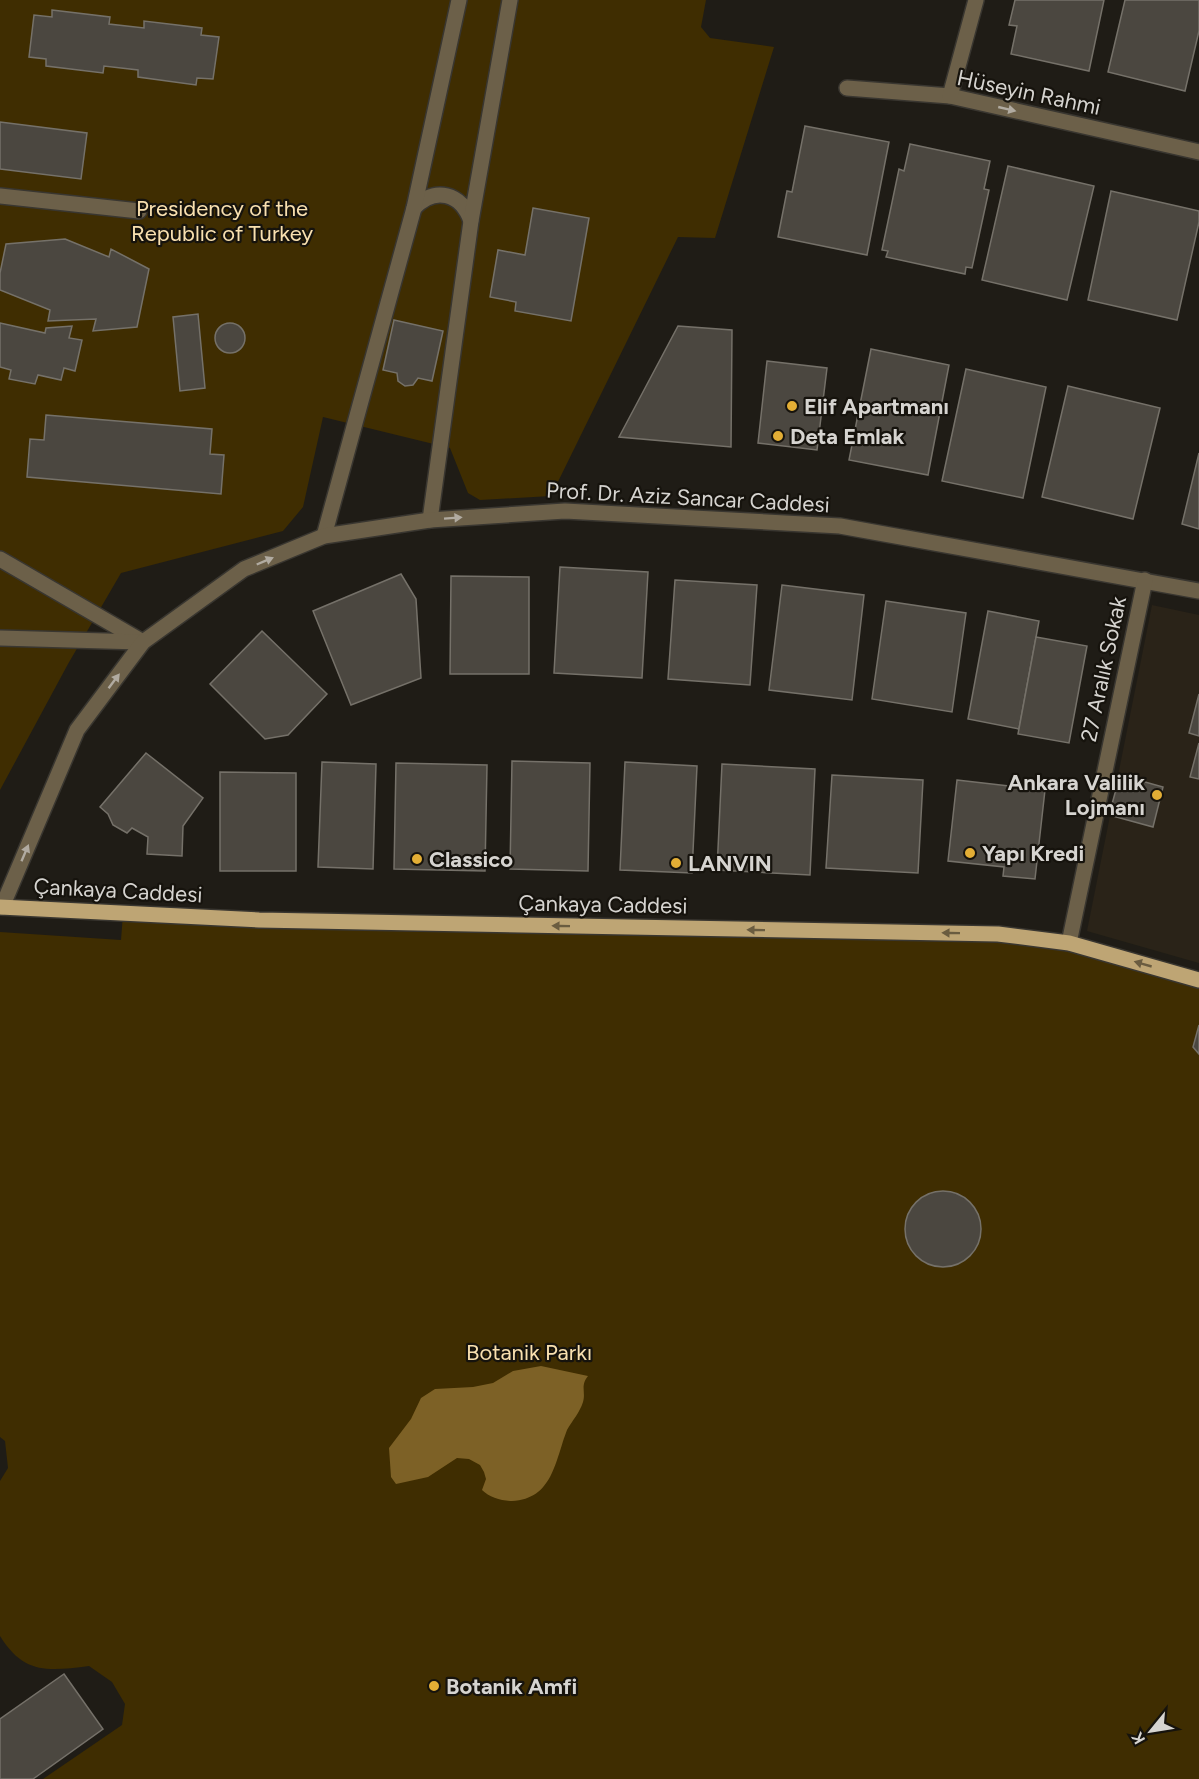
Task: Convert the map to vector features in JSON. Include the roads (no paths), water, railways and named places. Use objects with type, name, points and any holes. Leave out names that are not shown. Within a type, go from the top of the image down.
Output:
[{"type":"main road","name":"Çankaya Caddesi","points":[[1,907],[259,920],[998,934],[1069,943],[1199,980]]},
{"type":"street","points":[[324,536],[414,207],[459,0]]},
{"type":"street","points":[[430,519],[471,221],[510,0]]},
{"type":"street","points":[[950,96],[976,0]]},
{"type":"street","name":"Hüseyin Rahmi","points":[[847,88],[950,96],[1199,152]]},
{"type":"street","points":[[414,207],[423,198],[435,194],[447,194],[458,200],[467,210],[471,221]]},
{"type":"street","points":[[0,196],[139,211]]},
{"type":"street","name":"Prof. Dr. Aziz Sancar Caddesi","points":[[1,907],[77,730],[143,642],[244,569],[324,536],[430,519],[565,511],[840,526],[1199,591]]},
{"type":"street","points":[[0,559],[143,642]]},
{"type":"street","name":"27 Aralık Sokak","points":[[1069,943],[1145,580]]},
{"type":"street","points":[[0,638],[143,642]]},
{"type":"place","name":"Elif Apartmanı","points":[[792,406]]},
{"type":"place","name":"Deta Emlak","points":[[778,436]]},
{"type":"place","name":"Ankara Valilik Lojmanı","points":[[1157,795]]},
{"type":"place","name":"Yapı Kredi","points":[[970,853]]},
{"type":"place","name":"Classico","points":[[417,859]]},
{"type":"place","name":"LANVIN","points":[[676,863]]},
{"type":"place","name":"Botanik Amfi","points":[[434,1686]]},
{"type":"park label","name":"Presidency of the Republic of Turkey","points":[[222,220]]},
{"type":"park label","name":"Botanik Parkı","points":[[529,1352]]}]
